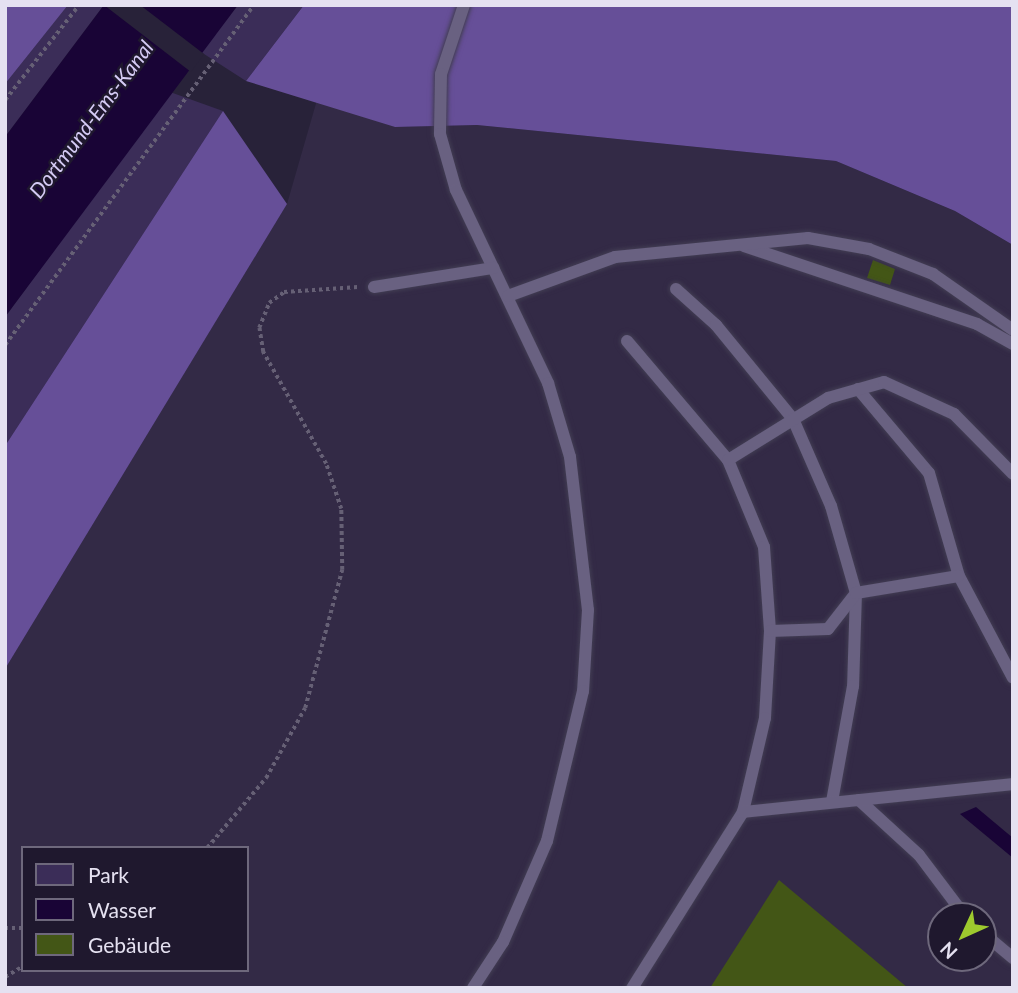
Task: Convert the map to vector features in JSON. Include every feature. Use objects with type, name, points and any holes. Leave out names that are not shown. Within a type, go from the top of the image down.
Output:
[{"type":"lane","points":[[464,5],[441,74],[440,134],[456,190],[548,383],[569,457],[588,610],[583,691],[547,841],[503,942],[473,988]]},
{"type":"lane","points":[[508,296],[615,257],[712,243],[808,238],[869,249],[933,274],[1013,330]]},
{"type":"lane","points":[[712,243],[756,248],[977,324],[1013,344]]},
{"type":"lane","points":[[374,286],[493,268]]},
{"type":"lane","points":[[676,289],[716,325],[793,419],[831,506],[856,593],[853,686],[832,802]]},
{"type":"lane","points":[[627,341],[728,460],[764,547],[770,631],[765,718],[743,812],[632,988]]},
{"type":"lane","points":[[728,460],[793,419],[858,389],[884,382],[954,414],[1013,474]]},
{"type":"lane","points":[[858,389],[929,473],[959,576],[1013,678]]},
{"type":"lane","points":[[770,631],[828,629],[856,593],[959,576]]},
{"type":"lane","points":[[743,812],[1013,784]]},
{"type":"lane","points":[[859,800],[919,855],[954,902]]},
{"type":"lane","points":[[997,945],[1013,958]]},
{"type":"path","points":[[5,100],[79,5]]},
{"type":"path","points":[[5,345],[254,5]]},
{"type":"path","points":[[209,846],[266,778],[305,708],[342,570],[341,509],[334,486],[263,352],[259,328],[269,303],[284,292],[374,286]]},
{"type":"path","points":[[5,977],[21,967]]},
{"type":"shaded area","points":[[5,5],[68,5],[5,84]]},
{"type":"shaded area","points":[[304,5],[1013,5],[1013,245],[955,211],[836,161],[477,125],[395,127],[246,81]]},
{"type":"shaded area","points":[[317,100],[395,127],[477,125],[836,161],[955,211],[1013,245],[1013,988],[5,988],[5,669],[287,204]]},
{"type":"shaded area","points":[[223,111],[287,204],[5,669],[5,446]]},
{"type":"green space","points":[[68,5],[104,5],[5,137],[5,84]]},
{"type":"green space","points":[[238,5],[304,5],[246,81],[201,52]]},
{"type":"green space","points":[[170,92],[223,111],[5,446],[5,317]]},
{"type":"water","name":"Dortmund-Ems-Kanal","points":[[104,5],[238,5],[5,317],[5,137]]},
{"type":"water","points":[[976,807],[1013,838],[1013,858],[960,814]]},
{"type":"pier","points":[[104,5],[140,5],[204,54],[191,72]]},
{"type":"building","points":[[873,260],[895,269],[890,285],[867,278]]},
{"type":"building","points":[[779,880],[908,988],[710,988]]}]
